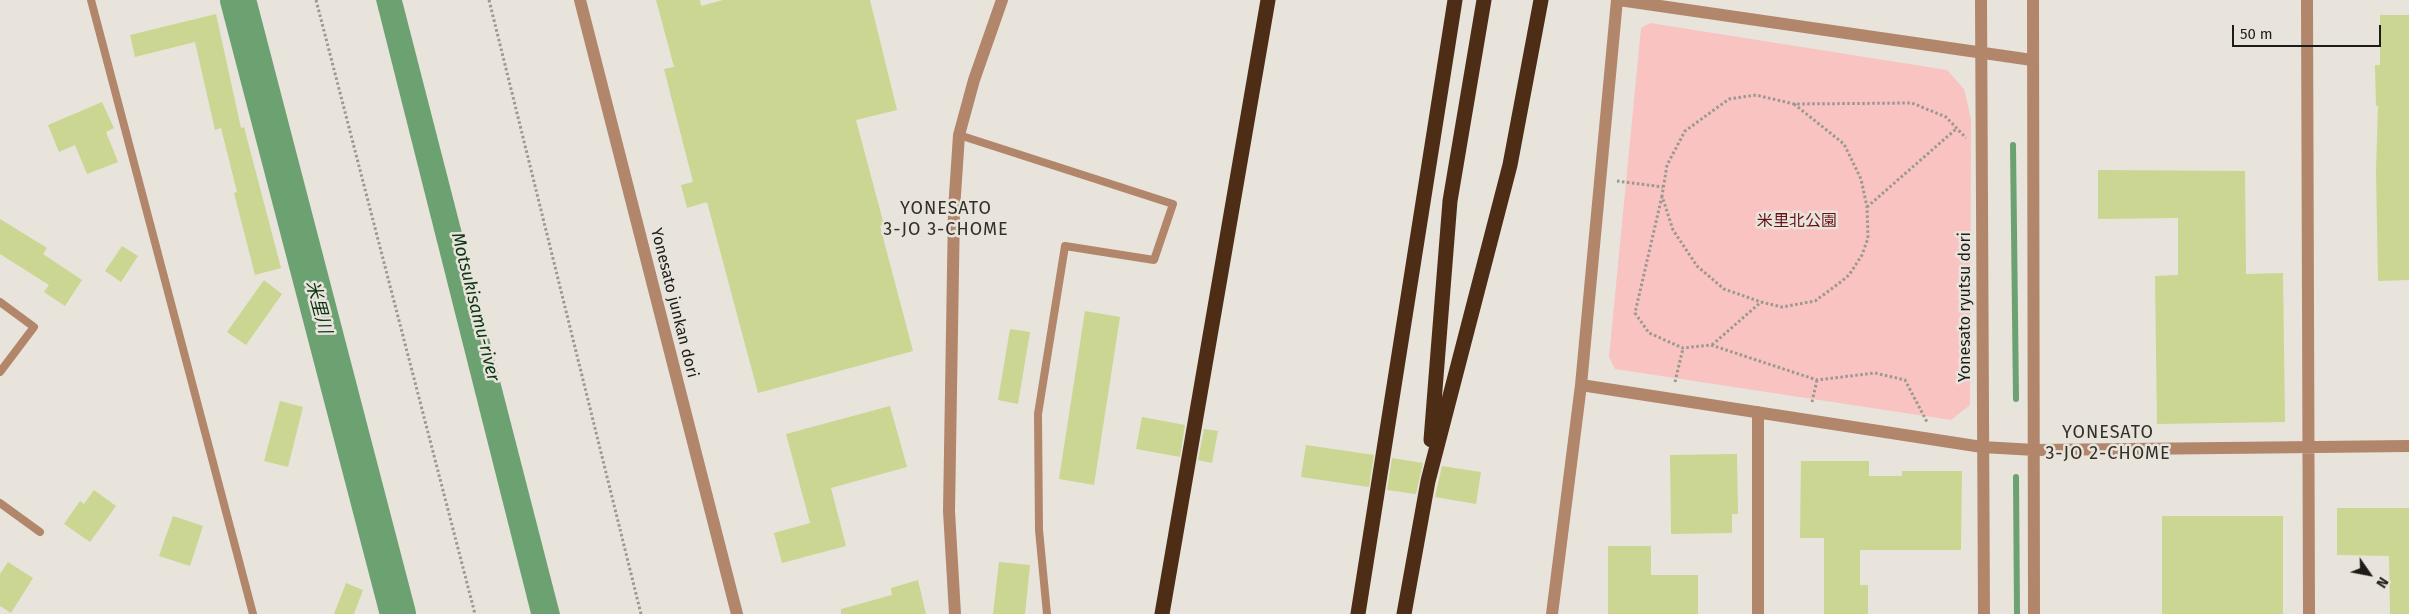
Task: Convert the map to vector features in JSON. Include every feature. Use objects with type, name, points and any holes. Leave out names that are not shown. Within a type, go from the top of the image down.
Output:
[{"type":"highway","points":[[1162,614],[1268,0]]},
{"type":"highway","points":[[1358,614],[1382,472],[1455,0]]},
{"type":"highway","points":[[1428,481],[1450,201],[1484,0]]},
{"type":"highway","points":[[1404,614],[1428,481],[1510,165],[1541,0]]},
{"type":"street","name":"Yonesato junkan dori","points":[[580,0],[737,614]]},
{"type":"street","points":[[955,614],[948,511],[954,210],[959,135],[974,80],[1002,0]]},
{"type":"street","points":[[1552,614],[1581,385],[1618,0],[2032,60]]},
{"type":"street","name":"Yonesato ryutsu dori","points":[[1981,0],[1984,614]]},
{"type":"street","points":[[2033,0],[2034,614]]},
{"type":"street","points":[[2307,0],[2309,614]]},
{"type":"street","points":[[1581,385],[1982,447],[2035,450],[2409,446]]},
{"type":"street","points":[[1758,412],[1758,614]]},
{"type":"lane","points":[[91,0],[253,614]]},
{"type":"lane","points":[[959,135],[1173,204],[1154,260],[1065,246],[1038,414],[1039,530],[1047,614]]},
{"type":"lane","points":[[0,302],[34,327],[0,372]]},
{"type":"lane","points":[[0,503],[40,532]]},
{"type":"path","points":[[316,0],[475,614]]},
{"type":"path","points":[[489,0],[642,614]]},
{"type":"path","points":[[1927,422],[1905,380],[1875,373],[1816,380],[1711,345],[1682,348],[1649,333],[1636,313],[1667,165],[1685,131],[1729,99],[1756,95],[1794,104],[1912,103],[1946,117],[1966,138]]},
{"type":"path","points":[[1662,196],[1673,230],[1697,266],[1724,289],[1761,302],[1782,306],[1815,301],[1849,275],[1862,255],[1868,238],[1867,207],[1862,180],[1844,144],[1794,104]]},
{"type":"path","points":[[1867,207],[1956,128]]},
{"type":"path","points":[[1617,181],[1663,187]]},
{"type":"path","points":[[1711,345],[1761,302]]},
{"type":"path","points":[[1675,382],[1682,348]]},
{"type":"path","points":[[1812,402],[1816,380]]},
{"type":"green space","name":"米里北公園","points":[[1650,23],[1947,70],[1964,89],[1971,119],[1970,405],[1951,420],[1615,369],[1609,357],[1641,28]]},
{"type":"water","name":"Motsukisamu-river","points":[[376,0],[402,0],[560,614],[531,614]]},
{"type":"building","points":[[656,0],[700,0],[701,6],[723,0],[870,0],[897,110],[856,120],[884,225],[880,226],[913,351],[758,393],[707,202],[687,208],[681,185],[693,182],[664,69],[674,67]]},
{"type":"building","points":[[216,14],[241,128],[244,127],[281,268],[255,275],[234,193],[237,192],[221,128],[215,130],[195,42],[135,57],[130,35]]},
{"type":"building","points":[[2380,15],[2409,15],[2409,280],[2378,281],[2376,171],[2378,106],[2376,106],[2375,65],[2380,65]]},
{"type":"building","points":[[102,102],[114,128],[106,132],[118,162],[87,174],[75,145],[59,152],[48,125]]},
{"type":"building","points":[[2098,170],[2245,171],[2246,274],[2283,273],[2285,422],[2157,424],[2155,276],[2178,275],[2178,218],[2098,219]]},
{"type":"building","points":[[0,219],[47,248],[43,254],[82,280],[65,306],[44,292],[49,285],[0,254]]},
{"type":"building","points":[[122,246],[138,256],[121,282],[105,271]]},
{"type":"building","points":[[264,280],[282,294],[246,345],[227,332]]},
{"type":"building","points":[[1085,311],[1120,317],[1094,485],[1059,479]]},
{"type":"building","points":[[1010,329],[1030,332],[1018,404],[998,400]]},
{"type":"building","points":[[280,401],[303,407],[288,467],[264,461]]},
{"type":"building","points":[[890,406],[907,467],[831,488],[846,546],[782,563],[774,533],[810,523],[786,434]]},
{"type":"building","points":[[1142,417],[1185,425],[1180,457],[1136,449]]},
{"type":"building","points":[[1204,429],[1218,431],[1212,463],[1198,460]]},
{"type":"building","points":[[1306,445],[1374,455],[1369,487],[1301,477]]},
{"type":"building","points":[[1737,454],[1738,514],[1732,514],[1732,533],[1671,534],[1670,455]]},
{"type":"building","points":[[1392,458],[1423,463],[1416,494],[1387,490]]},
{"type":"building","points":[[1801,461],[1869,461],[1869,476],[1902,476],[1902,471],[1962,471],[1961,550],[1860,550],[1860,585],[1868,585],[1868,614],[1824,614],[1824,538],[1800,538]]},
{"type":"building","points":[[1442,466],[1481,472],[1476,504],[1435,497]]},
{"type":"building","points":[[94,490],[116,506],[90,542],[64,524],[80,501],[84,504]]},
{"type":"building","points":[[2337,508],[2409,508],[2409,614],[2390,614],[2389,556],[2337,555]]},
{"type":"building","points":[[173,516],[203,526],[190,566],[159,556]]},
{"type":"building","points":[[2162,516],[2283,516],[2283,614],[2162,614]]},
{"type":"building","points":[[1608,546],[1651,546],[1651,575],[1698,575],[1698,614],[1608,614]]},
{"type":"building","points":[[8,562],[33,578],[11,613],[0,606],[0,574]]},
{"type":"building","points":[[999,562],[1030,565],[1025,614],[993,614]]},
{"type":"building","points":[[918,580],[926,614],[841,614],[841,609],[892,595],[891,588]]},
{"type":"building","points":[[346,583],[363,590],[354,614],[334,614]]},
{"type":"waterway","name":"米里川","points":[[238,0],[398,614]]},
{"type":"waterway","points":[[2013,145],[2016,399]]},
{"type":"waterway","points":[[2016,477],[2017,614]]},
{"type":"district","name":"YONESATO 3-JO 3-CHOME","points":[[946,219]]},
{"type":"district","name":"YONESATO 3-JO 2-CHOME","points":[[2108,443]]}]
